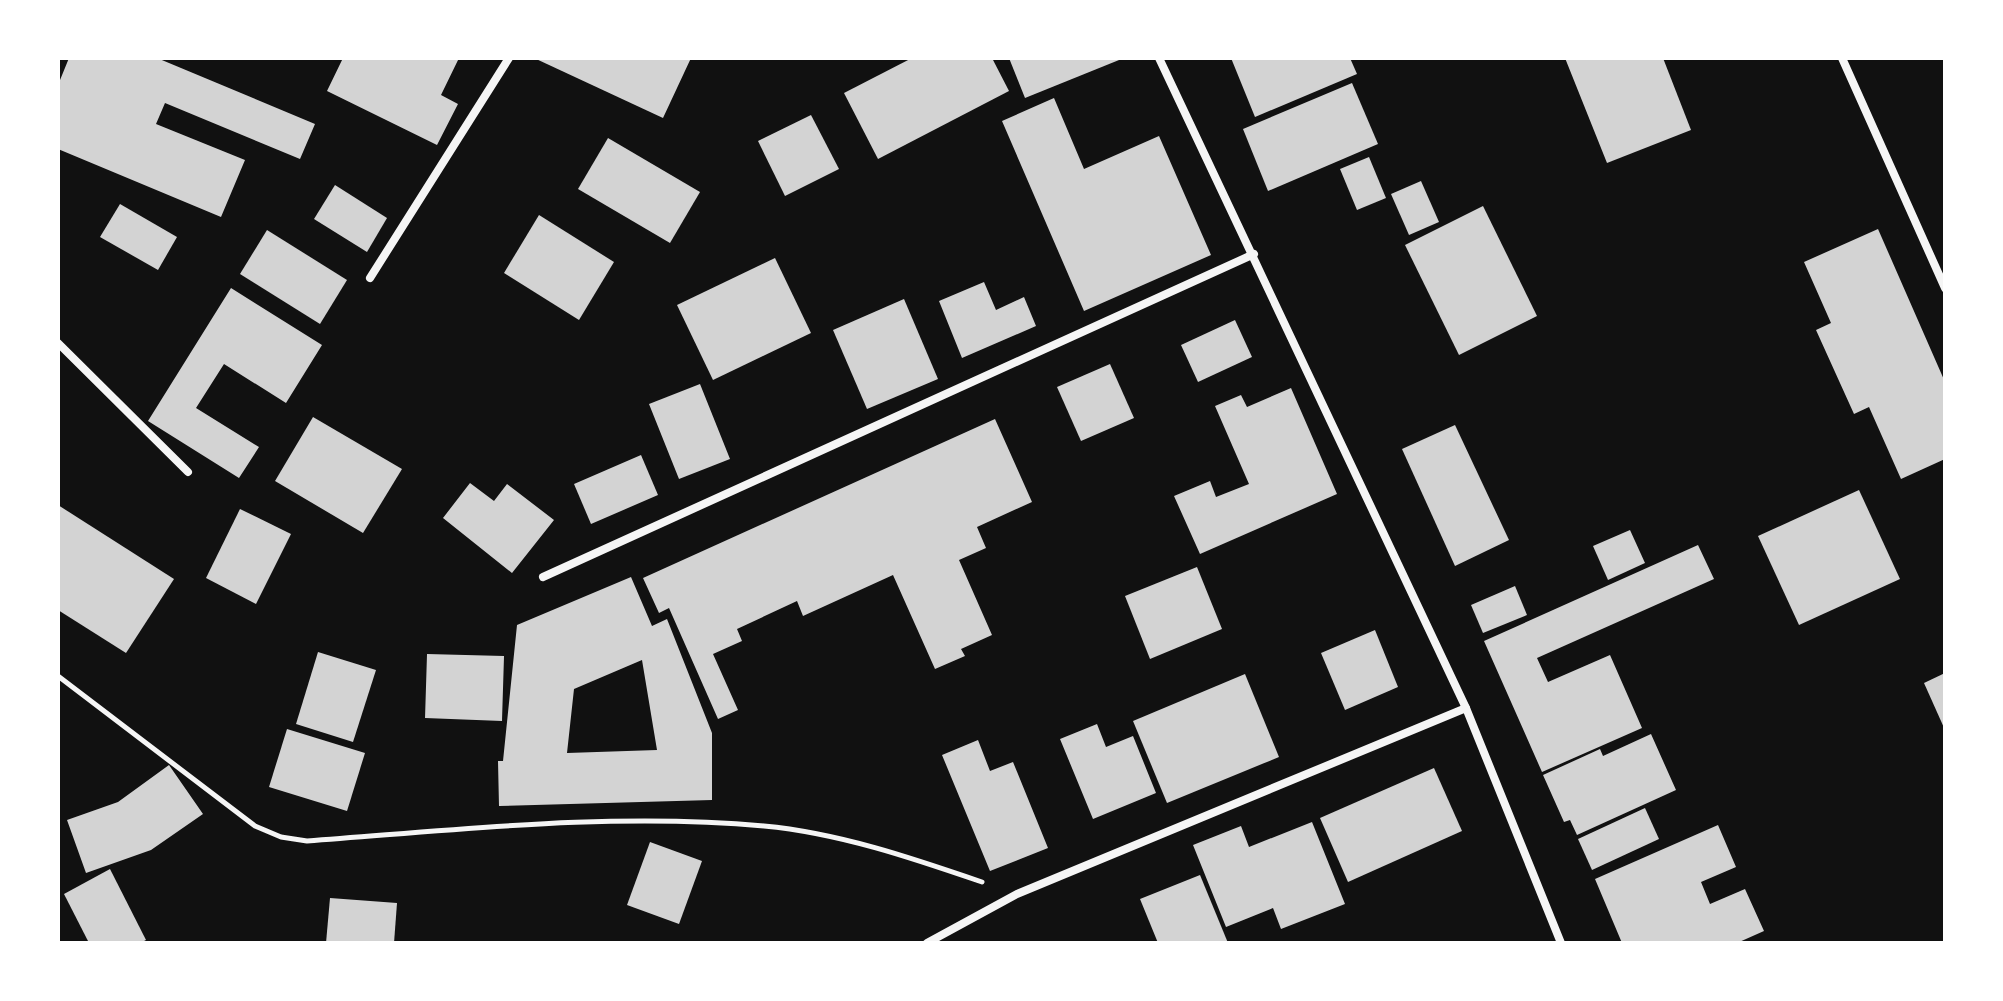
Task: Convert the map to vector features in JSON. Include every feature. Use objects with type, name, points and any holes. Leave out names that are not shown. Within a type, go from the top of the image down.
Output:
[{"type":"street","points":[[370,278],[509,58]]},
{"type":"street","points":[[1159,58],[1466,708],[1561,943]]},
{"type":"street","points":[[1842,58],[1945,288]]},
{"type":"street","points":[[543,577],[1254,254]]},
{"type":"street","points":[[58,343],[188,472]]},
{"type":"street","points":[[927,943],[1017,894],[1466,708]]},
{"type":"path","points":[[58,676],[255,826],[281,837],[307,841],[639,822],[766,826],[896,852],[1017,894]]},
{"type":"building","points":[[69,58],[157,58],[315,124],[300,159],[165,103],[156,124],[245,160],[221,217],[58,149],[58,85]]},
{"type":"building","points":[[343,58],[459,58],[441,95],[458,104],[437,145],[327,91]]},
{"type":"building","points":[[534,58],[691,58],[663,118]]},
{"type":"building","points":[[912,58],[992,58],[1009,91],[878,159],[844,93]]},
{"type":"building","points":[[1009,58],[1124,58],[1025,98]]},
{"type":"building","points":[[1231,58],[1350,58],[1357,74],[1255,117]]},
{"type":"building","points":[[1565,58],[1663,58],[1691,130],[1607,163]]},
{"type":"building","points":[[1352,83],[1378,144],[1268,191],[1243,129]]},
{"type":"building","points":[[1054,98],[1084,169],[1159,136],[1211,255],[1084,311],[1002,121]]},
{"type":"building","points":[[811,115],[839,169],[785,196],[758,141]]},
{"type":"building","points":[[608,138],[700,192],[670,243],[578,189]]},
{"type":"building","points":[[1369,157],[1386,198],[1357,210],[1340,169]]},
{"type":"building","points":[[1421,181],[1439,222],[1409,235],[1391,194]]},
{"type":"building","points":[[335,185],[387,218],[367,252],[314,219]]},
{"type":"building","points":[[120,204],[177,237],[158,270],[100,237]]},
{"type":"building","points":[[1483,206],[1537,316],[1459,355],[1405,245]]},
{"type":"building","points":[[539,215],[614,262],[579,320],[504,273]]},
{"type":"building","points":[[1878,229],[1945,382],[1945,459],[1901,479],[1869,407],[1854,414],[1816,330],[1831,323],[1804,262]]},
{"type":"building","points":[[267,230],[347,280],[320,324],[240,274]]},
{"type":"building","points":[[775,258],[811,333],[713,380],[677,305]]},
{"type":"building","points":[[984,282],[996,310],[1024,297],[1036,326],[962,358],[939,301]]},
{"type":"building","points":[[231,288],[322,345],[286,403],[224,364],[196,408],[259,447],[239,478],[148,421]]},
{"type":"building","points":[[904,299],[938,379],[867,409],[833,330]]},
{"type":"building","points":[[1235,320],[1252,357],[1198,382],[1181,345]]},
{"type":"building","points":[[1110,364],[1134,418],[1081,441],[1057,387]]},
{"type":"building","points":[[700,384],[730,459],[679,479],[649,404]]},
{"type":"building","points":[[1291,388],[1337,494],[1200,554],[1174,496],[1210,481],[1216,497],[1249,484],[1215,406],[1241,395],[1247,407]]},
{"type":"building","points":[[313,417],[402,469],[363,533],[275,481]]},
{"type":"building","points":[[995,419],[1032,502],[977,527],[986,548],[959,560],[992,635],[961,649],[965,656],[935,669],[893,575],[803,616],[797,601],[737,629],[742,641],[713,654],[738,710],[718,719],[669,608],[659,613],[643,578]]},
{"type":"building","points":[[1455,425],[1509,540],[1455,566],[1402,449]]},
{"type":"building","points":[[641,455],[658,495],[591,524],[574,484]]},
{"type":"building","points":[[470,483],[494,501],[507,484],[554,520],[512,573],[443,518]]},
{"type":"building","points":[[1859,490],[1900,579],[1799,625],[1758,536]]},
{"type":"building","points":[[58,505],[174,579],[126,653],[58,610]]},
{"type":"building","points":[[240,509],[291,534],[256,604],[206,578]]},
{"type":"building","points":[[1630,530],[1645,563],[1608,580],[1593,546]]},
{"type":"building","points":[[1698,545],[1714,579],[1537,658],[1548,682],[1610,655],[1642,728],[1542,772],[1484,641]]},
{"type":"building","points":[[1197,567],[1222,629],[1150,659],[1125,596]]},
{"type":"building","points":[[631,577],[652,626],[667,619],[712,733],[712,800],[499,806],[498,761],[503,761],[517,625]],"holes":[[[642,660],[657,750],[567,753],[574,689]]]},
{"type":"building","points":[[1515,586],[1527,615],[1483,633],[1471,605]]},
{"type":"building","points":[[1375,630],[1398,687],[1345,710],[1321,653]]},
{"type":"building","points":[[318,652],[376,670],[353,742],[296,724]]},
{"type":"building","points":[[427,654],[504,656],[502,721],[425,718]]},
{"type":"building","points":[[1945,673],[1945,730],[1924,683]]},
{"type":"building","points":[[1245,674],[1279,757],[1167,803],[1133,721]]},
{"type":"building","points":[[1097,724],[1106,747],[1133,736],[1156,793],[1093,819],[1060,739]]},
{"type":"building","points":[[287,729],[365,753],[347,811],[269,787]]},
{"type":"building","points":[[1651,734],[1676,790],[1577,835],[1570,820],[1564,822],[1543,775],[1600,749],[1603,756]]},
{"type":"building","points":[[978,740],[990,771],[1013,762],[1048,848],[990,871],[942,755]]},
{"type":"building","points":[[169,765],[203,814],[151,850],[86,873],[67,820],[118,802]]},
{"type":"building","points":[[1434,768],[1462,831],[1348,882],[1320,818]]},
{"type":"building","points":[[1645,808],[1659,839],[1592,870],[1578,839]]},
{"type":"building","points":[[1312,822],[1345,904],[1281,929],[1273,908],[1226,927],[1193,845],[1241,826],[1249,847]]},
{"type":"building","points":[[1718,825],[1736,867],[1701,882],[1710,904],[1745,889],[1764,931],[1737,943],[1622,943],[1595,879]]},
{"type":"building","points":[[650,842],[702,861],[679,924],[627,905]]},
{"type":"building","points":[[110,869],[146,940],[140,943],[89,943],[64,894]]},
{"type":"building","points":[[1200,875],[1228,943],[1158,943],[1140,899]]},
{"type":"building","points":[[330,898],[397,903],[394,943],[326,943]]}]
